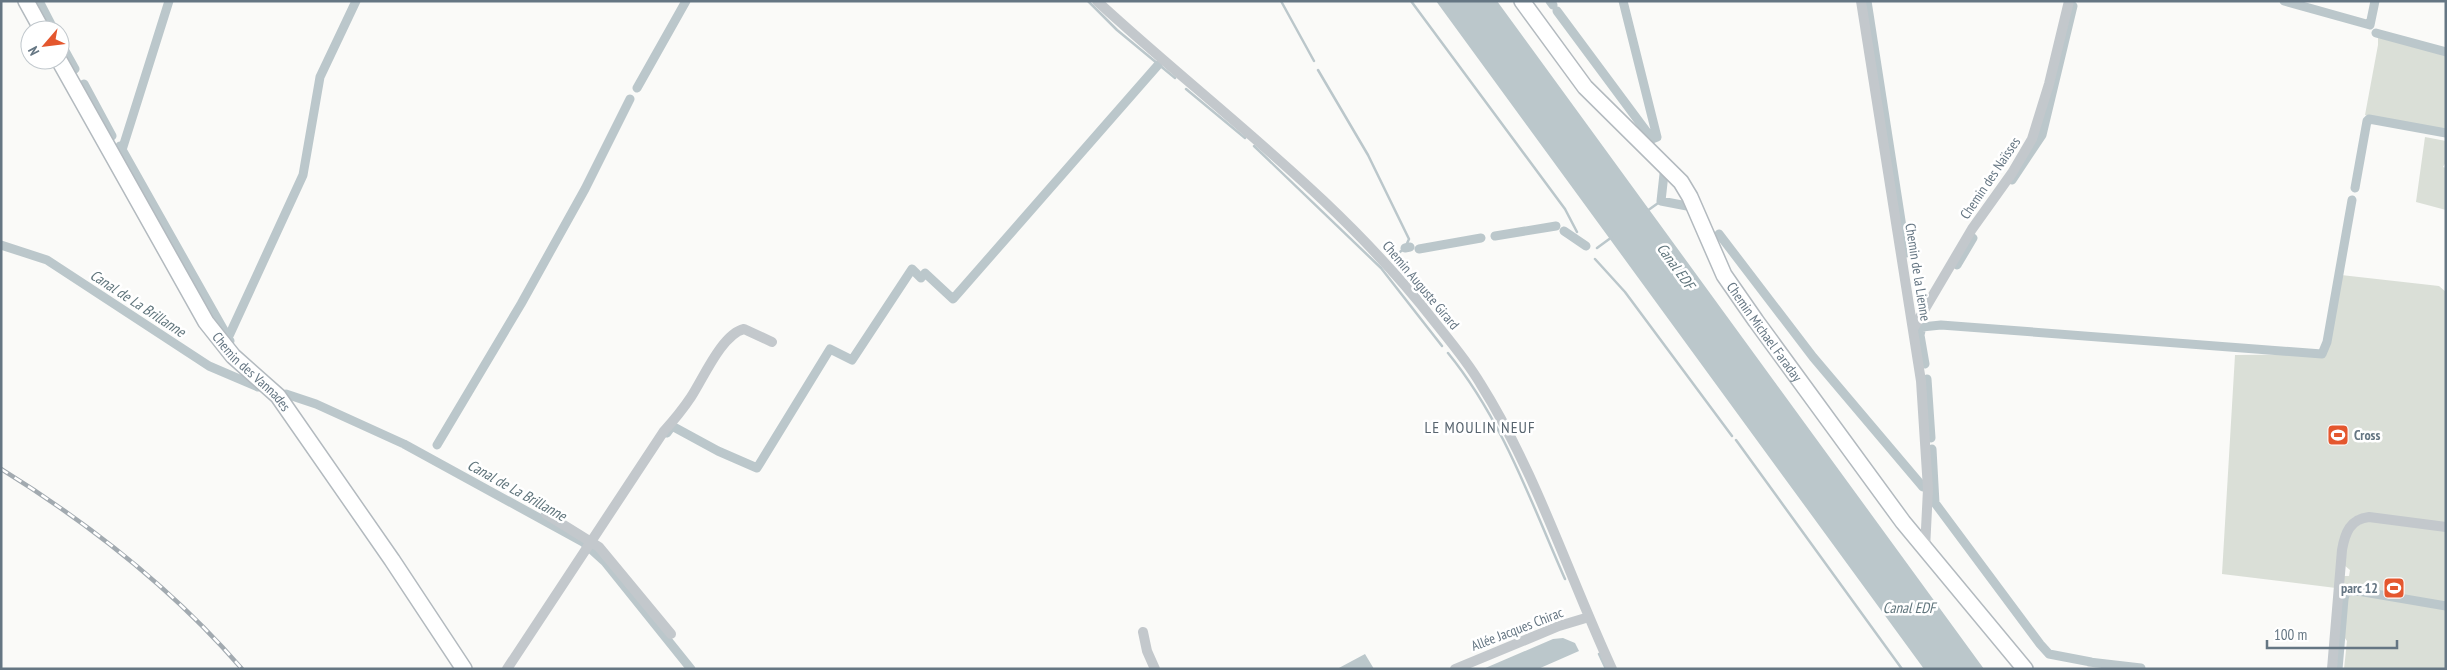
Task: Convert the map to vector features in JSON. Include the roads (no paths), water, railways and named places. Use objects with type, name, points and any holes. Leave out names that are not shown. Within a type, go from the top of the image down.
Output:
[{"type":"main road","points":[[26,1],[36,20]]},
{"type":"main road","name":"Chemin Michael Faraday","points":[[1522,1],[1585,87],[1685,188],[1717,261],[1732,287],[1925,549],[2023,666]]},
{"type":"main road","name":"Chemin des Vannades","points":[[65,70],[206,322],[219,341],[278,396],[392,560],[464,669]]},
{"type":"street","name":"Chemin Auguste Girard","points":[[1097,1],[1294,171],[1340,214],[1390,266],[1427,311],[1479,381],[1504,424],[1560,546],[1612,669]]},
{"type":"street","name":"Chemin de la Lienne","points":[[1861,1],[1921,381],[1926,446],[1928,513],[1925,549]]},
{"type":"street","name":"Chemin des Naïsses","points":[[1913,329],[1967,237],[2012,173],[2032,139],[2049,84],[2069,1]]},
{"type":"street","points":[[506,669],[664,431],[684,406],[731,335],[737,330],[747,329],[772,342]]},
{"type":"street","points":[[546,514],[591,540],[610,559],[671,634]]},
{"type":"street","points":[[2332,669],[2342,550],[2346,533],[2350,526],[2360,519],[2372,517],[2446,527]]},
{"type":"street","name":"Allée Jacques Chirac","points":[[1455,669],[1559,626],[1589,618]]},
{"type":"street","points":[[1142,632],[1147,651],[1155,669]]},
{"type":"water","name":"Canal EDF","points":[[1436,1],[1497,1],[1984,669],[1924,669]]},
{"type":"water","points":[[1563,638],[1575,643],[1579,651],[1538,669],[1483,669],[1553,639]]},
{"type":"water","points":[[1365,654],[1374,669],[1337,669]]},
{"type":"waterway","points":[[39,1],[49,20]]},
{"type":"waterway","points":[[122,150],[169,1]]},
{"type":"waterway","points":[[228,338],[303,175],[320,77],[356,1]]},
{"type":"waterway","points":[[637,88],[686,1]]},
{"type":"waterway","points":[[1088,1],[1117,30],[1175,78]]},
{"type":"waterway","points":[[1281,1],[1314,61]]},
{"type":"waterway","points":[[1411,1],[1565,209],[1577,232]]},
{"type":"waterway","points":[[1550,1],[1553,5]]},
{"type":"waterway","points":[[1557,11],[1652,139],[1657,137],[1623,1]]},
{"type":"waterway","points":[[1867,1],[1906,253]]},
{"type":"waterway","points":[[2284,1],[2370,25],[2375,1]]},
{"type":"waterway","points":[[2012,180],[2042,135],[2073,6]]},
{"type":"waterway","points":[[2376,33],[2446,52]]},
{"type":"waterway","points":[[70,60],[75,69]]},
{"type":"waterway","points":[[925,273],[953,299],[1158,65]]},
{"type":"waterway","points":[[1318,70],[1368,155],[1409,239],[1405,248],[1391,259]]},
{"type":"waterway","points":[[84,84],[112,136]]},
{"type":"waterway","points":[[1186,89],[1245,138]]},
{"type":"waterway","points":[[437,445],[521,304],[585,189],[630,99]]},
{"type":"waterway","points":[[2355,188],[2367,121],[2369,119],[2446,133]]},
{"type":"waterway","points":[[120,146],[230,341]]},
{"type":"waterway","points":[[1254,146],[1381,268],[1442,346]]},
{"type":"waterway","points":[[1664,174],[1661,201],[1687,206]]},
{"type":"waterway","points":[[1925,364],[1920,335],[1922,327],[1941,325],[2322,354],[2327,342],[2352,200]]},
{"type":"waterway","points":[[1647,211],[1661,201]]},
{"type":"waterway","points":[[1495,236],[1556,226]]},
{"type":"waterway","points":[[1564,231],[1586,246]]},
{"type":"waterway","points":[[1719,234],[1813,357],[1923,487]]},
{"type":"waterway","points":[[1597,248],[1612,237]]},
{"type":"waterway","points":[[1419,249],[1481,238]]},
{"type":"waterway","points":[[1957,265],[1973,238]]},
{"type":"waterway","name":"Canal de La Brillanne","points":[[1,245],[47,260],[209,366],[258,387]]},
{"type":"waterway","points":[[1405,248],[1410,247]]},
{"type":"waterway","points":[[1595,259],[1625,292],[1732,436]]},
{"type":"waterway","points":[[667,433],[672,426],[718,451],[757,468],[830,349],[852,360],[912,269],[921,278]]},
{"type":"waterway","points":[[1448,353],[1484,405],[1500,433],[1565,579]]},
{"type":"waterway","points":[[1927,379],[1931,438]]},
{"type":"waterway","name":"Canal de La Brillanne","points":[[286,394],[316,404],[404,444],[583,542],[605,562],[691,669]]},
{"type":"waterway","points":[[1736,440],[1902,669]]},
{"type":"waterway","points":[[1932,449],[1935,503],[2040,644],[2049,654],[2091,662]]},
{"type":"waterway","points":[[2338,669],[2346,592],[2358,591],[2446,606]]},
{"type":"waterway","points":[[1599,654],[1606,669]]},
{"type":"waterway","points":[[2089,662],[2141,668]]},
{"type":"railway","points":[[1,469],[66,512],[129,560],[188,612],[242,669]]},
{"type":"place","name":"Cross","points":[[2338,435]]},
{"type":"place","name":"parc 12","points":[[2394,588]]},
{"type":"district","name":"LE MOULIN NEUF","points":[[1480,427]]}]
